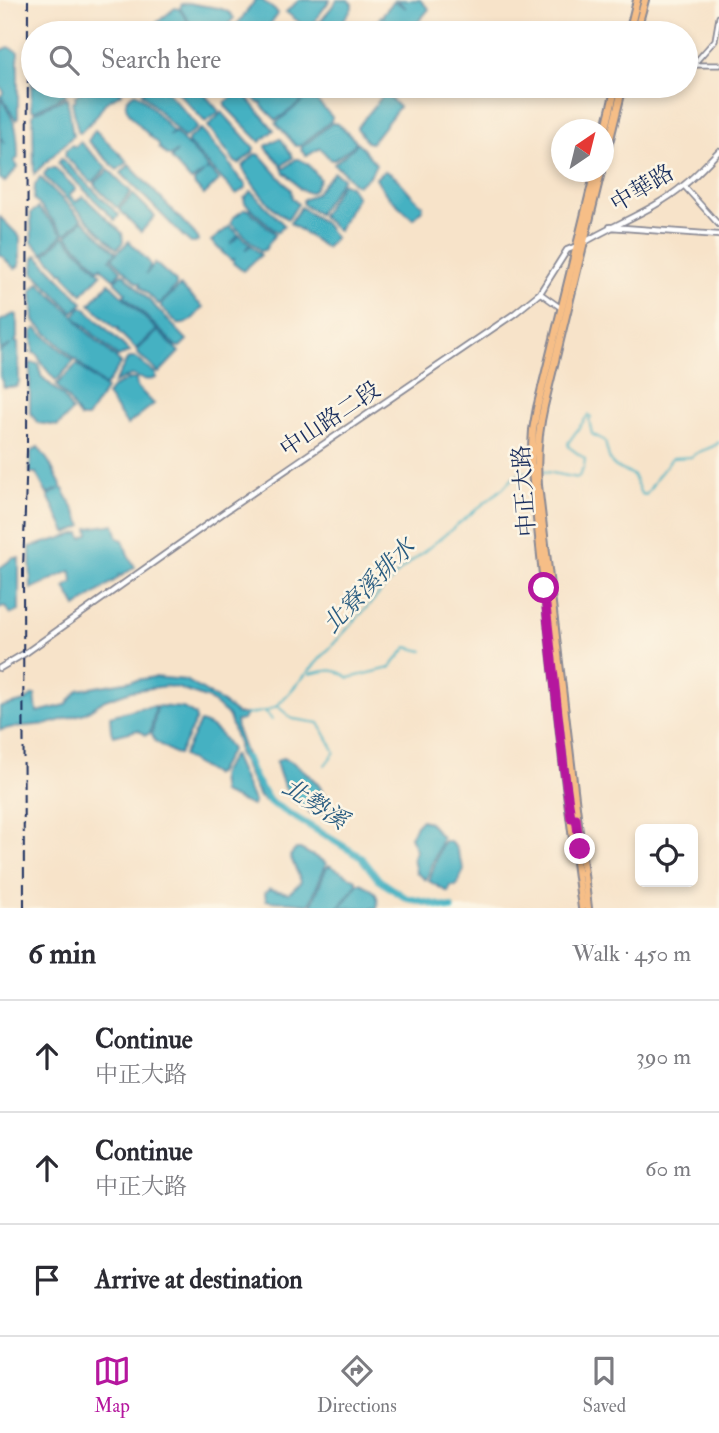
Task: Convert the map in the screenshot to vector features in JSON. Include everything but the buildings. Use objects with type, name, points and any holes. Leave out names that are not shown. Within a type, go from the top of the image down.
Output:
[{"type":"main road","points":[[632,21],[637,0]]},
{"type":"main road","points":[[639,21],[645,0]]},
{"type":"main road","points":[[608,119],[613,98]]},
{"type":"main road","points":[[614,122],[620,98]]},
{"type":"main road","name":"中山路二段","points":[[580,244],[593,182]]},
{"type":"main road","name":"中山路二段","points":[[580,244],[598,182]]},
{"type":"main road","name":"中正大路","points":[[580,244],[537,408],[531,463],[564,769],[588,908]]},
{"type":"main road","name":"中正大路","points":[[580,244],[538,431],[537,454],[582,908]]},
{"type":"street","points":[[698,59],[715,40],[719,18]]},
{"type":"street","points":[[698,65],[719,65]]},
{"type":"street","name":"中華路","points":[[580,244],[662,201],[684,186],[719,151]]},
{"type":"street","points":[[684,186],[719,225]]},
{"type":"street","points":[[610,228],[719,235]]},
{"type":"street","name":"中山路二段","points":[[0,668],[27,652],[514,314],[540,293],[567,250],[580,244]]},
{"type":"street","points":[[540,293],[562,308]]},
{"type":"water","points":[[256,0],[262,0],[278,13],[272,21],[239,21]]},
{"type":"water","points":[[299,0],[330,0],[315,21],[298,21],[286,12]]},
{"type":"water","points":[[337,0],[348,0],[352,4],[343,21],[321,21]]},
{"type":"water","points":[[397,0],[420,0],[429,9],[419,21],[378,21],[381,16],[384,17],[383,14],[394,1],[406,8]]},
{"type":"water","points":[[182,4],[220,8],[234,18],[231,21],[189,21],[180,8]]},
{"type":"water","points":[[175,8],[179,9],[188,21],[159,21]]},
{"type":"water","points":[[9,47],[18,52],[16,120],[1,96],[4,92],[0,86],[0,51]]},
{"type":"water","points":[[0,97],[13,120],[17,139],[18,158],[14,161],[18,167],[5,182],[0,178],[0,138],[5,144],[0,136]]},
{"type":"water","points":[[31,98],[59,98],[34,111],[31,109]]},
{"type":"water","points":[[67,98],[73,136],[34,174],[33,115]]},
{"type":"water","points":[[114,98],[105,103],[80,133],[72,102]]},
{"type":"water","points":[[129,98],[143,98],[171,129],[173,132],[169,136],[175,132],[219,180],[204,195],[194,182],[204,172],[191,181],[171,159],[177,151],[168,156],[138,125],[126,107]]},
{"type":"water","points":[[147,98],[173,98],[196,124],[197,128],[184,138]]},
{"type":"water","points":[[183,98],[208,98],[218,113],[205,122]]},
{"type":"water","points":[[231,98],[247,98],[274,130],[260,142],[225,103]]},
{"type":"water","points":[[254,98],[308,98],[316,100],[332,117],[331,121],[300,146],[296,146],[276,123],[303,101],[276,120],[262,103]]},
{"type":"water","points":[[381,98],[390,98],[399,107],[371,143],[367,142],[357,128]]},
{"type":"water","points":[[222,112],[254,148],[239,164],[208,126]]},
{"type":"water","points":[[332,123],[338,124],[356,141],[354,145],[334,160],[320,148],[307,156],[301,150],[302,147]]},
{"type":"water","points":[[201,129],[246,188],[236,194],[188,143],[188,139]]},
{"type":"water","points":[[95,130],[128,162],[117,170],[88,141]]},
{"type":"water","points":[[281,139],[293,157],[283,168],[299,159],[308,164],[320,179],[313,191],[309,193],[300,189],[284,173],[280,163],[267,149],[266,146]]},
{"type":"water","points":[[80,142],[106,167],[93,182],[65,156],[66,150]]},
{"type":"water","points":[[357,142],[376,164],[369,177],[357,185],[334,164]]},
{"type":"water","points":[[255,154],[260,155],[291,190],[292,198],[298,204],[289,218],[280,214],[268,202],[243,169]]},
{"type":"water","points":[[61,158],[119,215],[115,220],[58,164]]},
{"type":"water","points":[[129,165],[195,234],[198,241],[191,243],[184,237],[121,173]]},
{"type":"water","points":[[49,168],[55,168],[76,189],[69,195],[76,202],[83,196],[122,233],[123,242],[117,249],[45,177],[44,174]]},
{"type":"water","points":[[109,170],[131,192],[118,207],[95,186]]},
{"type":"water","points":[[384,171],[395,177],[423,205],[413,219],[386,194],[376,178]]},
{"type":"water","points":[[334,172],[343,178],[318,214],[303,204],[303,200],[315,194]]},
{"type":"water","points":[[40,177],[82,219],[66,234],[34,199],[35,185]]},
{"type":"water","points":[[342,183],[350,186],[357,197],[338,231],[321,216]]},
{"type":"water","points":[[251,191],[284,225],[278,232],[245,203],[244,198]]},
{"type":"water","points":[[133,194],[155,216],[141,232],[119,209]]},
{"type":"water","points":[[301,207],[326,225],[335,238],[326,248],[290,223]]},
{"type":"water","points":[[38,208],[63,234],[43,254],[32,242],[31,213]]},
{"type":"water","points":[[245,209],[275,234],[265,250],[261,251],[231,223],[233,218]]},
{"type":"water","points":[[0,217],[20,239],[20,264],[15,269],[0,254]]},
{"type":"water","points":[[83,220],[116,252],[110,259],[121,271],[114,279],[102,266],[99,269],[67,236]]},
{"type":"water","points":[[230,226],[239,235],[230,244],[240,235],[250,244],[245,250],[251,245],[261,255],[243,271],[233,263],[234,259],[231,260],[211,241]]},
{"type":"water","points":[[64,236],[101,274],[82,294],[64,275],[65,272],[61,272],[45,255]]},
{"type":"water","points":[[129,241],[149,262],[146,274],[155,263],[176,282],[176,286],[161,303],[158,304],[140,283],[112,258]]},
{"type":"water","points":[[37,255],[83,303],[73,312],[33,272],[34,258]]},
{"type":"water","points":[[122,274],[187,340],[180,347],[124,295],[126,293],[115,282]]},
{"type":"water","points":[[39,283],[74,316],[81,307],[85,308],[130,352],[118,357],[75,317],[83,328],[121,363],[105,387],[34,321],[32,291]]},
{"type":"water","points":[[109,283],[157,330],[136,349],[118,328],[90,304]]},
{"type":"water","points":[[180,286],[203,307],[192,319],[178,324],[161,304]]},
{"type":"water","points":[[17,315],[15,342],[18,343],[19,382],[16,387],[4,387],[0,376],[0,352],[11,345],[0,350],[0,321]]},
{"type":"water","points":[[36,328],[74,361],[56,381],[37,354],[33,353],[32,332]]},
{"type":"water","points":[[158,331],[179,352],[159,373],[137,350]]},
{"type":"water","points":[[128,358],[136,358],[156,374],[156,378],[147,380],[131,375],[114,383]]},
{"type":"water","points":[[30,363],[39,364],[41,376],[63,396],[72,411],[58,426],[38,423],[30,412]]},
{"type":"water","points":[[77,364],[106,389],[87,418],[80,418],[56,385]]},
{"type":"water","points":[[129,379],[136,379],[137,387],[154,404],[127,425],[107,395],[113,387]]},
{"type":"water","points":[[38,447],[49,462],[83,526],[68,533],[48,496],[59,489],[47,494],[36,473],[30,473],[31,452]]},
{"type":"water","points":[[114,524],[118,538],[123,540],[135,567],[119,575],[76,607],[65,587],[73,582],[70,571],[31,589],[30,547],[80,533],[82,538],[89,534],[88,528]]},
{"type":"water","points":[[13,558],[19,558],[19,611],[11,614],[4,606],[0,608],[0,568]]},
{"type":"water","name":"北勢溪","points":[[154,677],[186,680],[237,714],[246,714],[243,720],[236,721],[237,730],[259,791],[264,797],[272,799],[269,803],[259,797],[238,752],[238,744],[226,713],[208,699],[178,688],[166,686],[131,691],[105,700],[85,713],[48,724],[0,730],[0,707],[25,701],[33,695],[37,712],[66,705],[78,690]]},
{"type":"water","points":[[156,706],[150,733],[146,735],[138,730],[113,736],[110,716]]},
{"type":"water","points":[[157,706],[183,708],[195,715],[196,720],[179,754],[155,741],[152,734]]},
{"type":"water","points":[[200,722],[218,733],[231,750],[214,775],[183,756]]},
{"type":"water","points":[[233,755],[254,803],[252,806],[222,793],[220,777]]},
{"type":"water","points":[[282,758],[292,762],[322,790],[316,799],[323,793],[333,807],[317,815],[295,801],[286,790],[278,769],[276,762]]},
{"type":"water","points":[[421,820],[429,822],[442,838],[426,880],[416,872],[413,859],[416,850],[410,837]]},
{"type":"water","points":[[444,841],[449,841],[456,848],[464,870],[456,886],[451,886],[448,892],[429,881]]},
{"type":"water","points":[[296,849],[326,864],[310,903],[307,905],[266,900],[265,893],[269,889],[289,893],[300,883],[290,856]]},
{"type":"water","points":[[329,865],[356,880],[357,884],[338,908],[311,907],[326,869]]},
{"type":"water","points":[[361,883],[375,892],[377,908],[340,908],[358,884]]},
{"type":"waterway","name":"北寮溪排水","points":[[541,471],[578,478],[585,459],[569,447],[568,443],[588,415],[591,417],[589,420],[592,434],[605,441],[612,464],[633,475],[641,494],[646,495],[672,458],[691,457],[719,442]]},
{"type":"waterway","name":"北寮溪排水","points":[[245,715],[277,706],[401,570],[513,478],[526,472]]},
{"type":"waterway","points":[[310,674],[330,670],[349,678],[390,668],[407,647],[423,651]]},
{"type":"waterway","points":[[277,706],[293,719],[319,723],[335,752],[325,765]]},
{"type":"waterway","points":[[266,712],[272,720]]},
{"type":"waterway","name":"北勢溪","points":[[246,758],[254,778],[270,802],[361,857],[379,880],[406,898],[451,908]]},
{"type":"railway","points":[[28,0],[28,21]]},
{"type":"railway","points":[[24,908],[23,569],[27,452],[28,98]]},
{"type":"route","points":[[544,588],[564,769],[571,818],[576,818],[580,849]]}]
